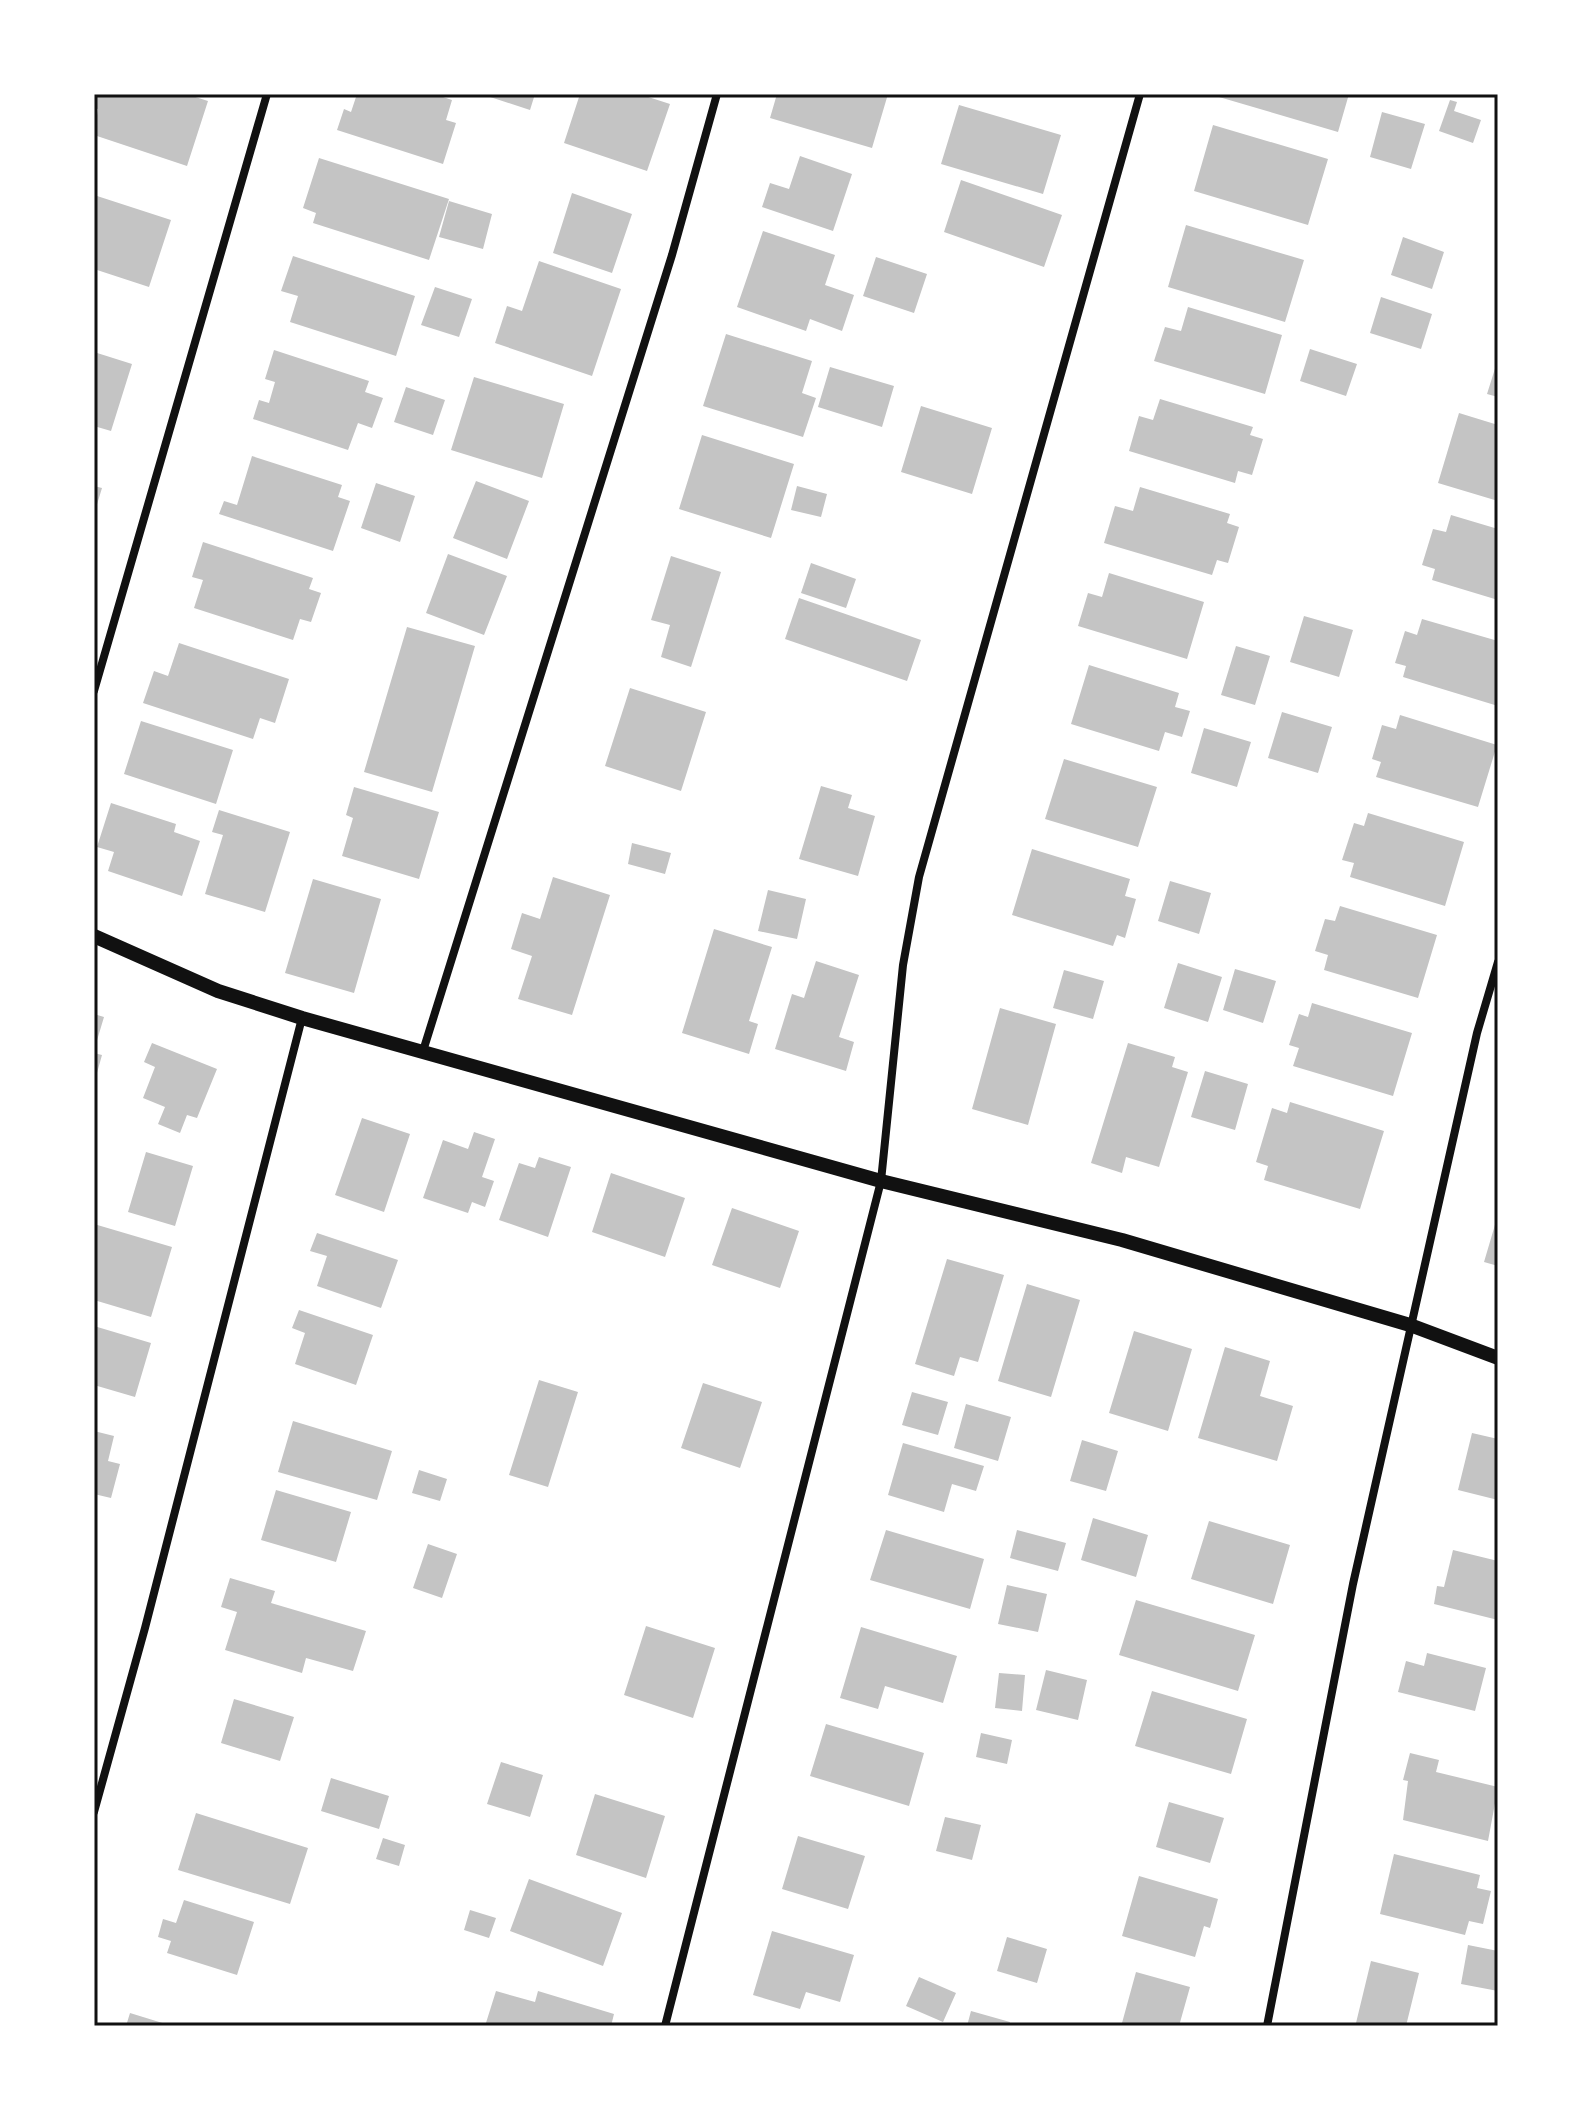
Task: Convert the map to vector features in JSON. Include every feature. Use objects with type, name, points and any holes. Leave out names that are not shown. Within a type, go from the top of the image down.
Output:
[{"type":"street","points":[[94,691],[267,94]]},
{"type":"street","points":[[423,1051],[672,255],[717,94]]},
{"type":"street","points":[[665,2026],[881,1181],[903,965],[919,877],[1140,94]]},
{"type":"street","points":[[94,936],[218,991],[302,1018],[881,1181],[1122,1240],[1410,1325],[1498,1358]]},
{"type":"street","points":[[1267,2026],[1353,1584],[1477,1033],[1498,962]]},
{"type":"street","points":[[94,1812],[149,1613],[302,1018]]},
{"type":"building","points":[[94,94],[186,94],[208,101],[187,166],[94,135],[98,109],[94,108]]},
{"type":"building","points":[[357,94],[434,94],[452,100],[446,120],[456,123],[443,164],[337,130],[344,109],[351,112]]},
{"type":"building","points":[[481,94],[535,94],[530,110]]},
{"type":"building","points":[[580,94],[639,94],[670,104],[647,171],[564,143]]},
{"type":"building","points":[[777,94],[888,94],[872,148],[770,118]]},
{"type":"building","points":[[1220,94],[1349,94],[1338,132],[1219,97]]},
{"type":"building","points":[[1450,100],[1457,102],[1454,111],[1481,120],[1473,143],[1439,131]]},
{"type":"building","points":[[959,105],[1061,135],[1043,194],[941,164]]},
{"type":"building","points":[[1382,112],[1425,124],[1411,169],[1370,157]]},
{"type":"building","points":[[1213,125],[1328,159],[1308,225],[1194,191]]},
{"type":"building","points":[[800,156],[852,174],[833,231],[762,207],[770,183],[789,189]]},
{"type":"building","points":[[319,158],[449,199],[429,260],[313,223],[316,213],[303,208]]},
{"type":"building","points":[[961,180],[1062,215],[1044,267],[944,232]]},
{"type":"building","points":[[572,193],[632,214],[612,273],[553,253]]},
{"type":"building","points":[[94,195],[171,220],[149,287],[94,269]]},
{"type":"building","points":[[449,201],[492,214],[483,249],[439,237]]},
{"type":"building","points":[[1186,225],[1304,260],[1285,322],[1168,287]]},
{"type":"building","points":[[763,231],[835,255],[825,285],[854,295],[842,331],[810,319],[806,331],[737,307]]},
{"type":"building","points":[[1403,237],[1444,252],[1432,289],[1391,275]]},
{"type":"building","points":[[293,256],[415,296],[396,356],[290,322],[298,296],[281,291]]},
{"type":"building","points":[[876,257],[927,274],[914,313],[863,296]]},
{"type":"building","points":[[539,261],[621,289],[592,376],[495,343],[507,306],[522,311]]},
{"type":"building","points":[[435,287],[472,299],[459,337],[421,325]]},
{"type":"building","points":[[1381,297],[1432,314],[1421,349],[1370,333]]},
{"type":"building","points":[[1188,307],[1282,335],[1265,394],[1154,361],[1165,327],[1181,331]]},
{"type":"building","points":[[726,334],[812,361],[802,393],[816,398],[803,437],[703,406]]},
{"type":"building","points":[[1310,349],[1357,364],[1346,396],[1300,381]]},
{"type":"building","points":[[274,350],[369,381],[365,392],[383,398],[372,428],[358,423],[348,450],[253,419],[259,400],[269,403],[275,382],[265,379]]},
{"type":"building","points":[[94,352],[132,364],[111,431],[94,426]]},
{"type":"building","points":[[1498,359],[1498,397],[1487,394]]},
{"type":"building","points":[[830,367],[894,386],[882,427],[818,407]]},
{"type":"building","points":[[474,377],[564,404],[542,478],[451,450]]},
{"type":"building","points":[[406,387],[445,400],[433,435],[394,422]]},
{"type":"building","points":[[1160,399],[1253,427],[1250,435],[1263,439],[1252,475],[1238,471],[1235,483],[1129,451],[1139,416],[1153,420]]},
{"type":"building","points":[[921,406],[992,428],[972,494],[901,472]]},
{"type":"building","points":[[1459,413],[1498,425],[1498,501],[1438,483]]},
{"type":"building","points":[[702,435],[794,464],[771,538],[679,509]]},
{"type":"building","points":[[252,456],[342,485],[338,497],[350,501],[333,551],[219,514],[224,501],[237,505]]},
{"type":"building","points":[[476,481],[529,501],[507,559],[453,538]]},
{"type":"building","points":[[376,483],[415,496],[400,542],[361,528]]},
{"type":"building","points":[[94,486],[102,488],[95,511],[94,511]]},
{"type":"building","points":[[797,486],[827,494],[821,517],[791,510]]},
{"type":"building","points":[[1140,487],[1230,514],[1227,523],[1239,527],[1228,563],[1217,560],[1212,575],[1104,543],[1115,506],[1133,511]]},
{"type":"building","points":[[1451,515],[1498,529],[1498,600],[1432,580],[1435,569],[1422,565],[1433,529],[1446,532]]},
{"type":"building","points":[[203,542],[313,578],[309,589],[321,593],[311,622],[300,619],[293,640],[194,608],[203,580],[192,577]]},
{"type":"building","points":[[448,554],[507,576],[484,635],[426,613]]},
{"type":"building","points":[[671,556],[721,572],[691,667],[661,657],[670,625],[651,620]]},
{"type":"building","points":[[811,563],[856,579],[846,608],[801,593]]},
{"type":"building","points":[[1109,573],[1204,602],[1187,659],[1078,626],[1088,593],[1102,597]]},
{"type":"building","points":[[799,598],[921,640],[907,681],[785,639]]},
{"type":"building","points":[[1304,616],[1353,630],[1339,677],[1290,662]]},
{"type":"building","points":[[1422,619],[1498,641],[1498,706],[1403,677],[1406,666],[1395,663],[1405,631],[1417,635]]},
{"type":"building","points":[[407,627],[475,646],[432,792],[364,772]]},
{"type":"building","points":[[179,643],[289,679],[275,723],[260,718],[253,739],[143,703],[154,671],[168,676]]},
{"type":"building","points":[[1236,646],[1270,656],[1255,705],[1221,695]]},
{"type":"building","points":[[1089,665],[1179,693],[1175,707],[1190,711],[1182,737],[1165,732],[1159,751],[1071,724]]},
{"type":"building","points":[[630,688],[706,712],[681,791],[605,766]]},
{"type":"building","points":[[1282,712],[1332,727],[1318,773],[1268,758]]},
{"type":"building","points":[[1400,715],[1497,745],[1478,807],[1376,777],[1381,762],[1372,759],[1382,725],[1396,729]]},
{"type":"building","points":[[141,721],[233,750],[216,804],[124,774]]},
{"type":"building","points":[[1204,728],[1251,742],[1237,787],[1191,773]]},
{"type":"building","points":[[1064,759],[1157,787],[1138,847],[1045,819]]},
{"type":"building","points":[[821,786],[852,795],[848,808],[875,816],[858,876],[799,859]]},
{"type":"building","points":[[354,787],[439,812],[419,879],[342,856],[353,818],[346,815]]},
{"type":"building","points":[[111,803],[176,824],[174,832],[200,841],[182,896],[108,871],[114,852],[97,847]]},
{"type":"building","points":[[219,810],[290,832],[265,912],[205,894],[223,835],[212,832]]},
{"type":"building","points":[[1368,813],[1464,842],[1445,906],[1350,877],[1354,863],[1342,860],[1354,823],[1364,826]]},
{"type":"building","points":[[632,843],[671,853],[665,874],[628,864]]},
{"type":"building","points":[[1032,849],[1130,879],[1125,896],[1136,899],[1125,938],[1117,935],[1113,946],[1012,915]]},
{"type":"building","points":[[553,877],[610,895],[572,1015],[518,999],[532,956],[511,949],[522,913],[540,919]]},
{"type":"building","points":[[313,879],[381,899],[354,993],[285,973]]},
{"type":"building","points":[[1170,881],[1211,893],[1199,934],[1158,921]]},
{"type":"building","points":[[768,890],[806,899],[797,939],[758,931]]},
{"type":"building","points":[[1340,906],[1437,935],[1418,998],[1324,970],[1328,955],[1315,951],[1325,919],[1335,921]]},
{"type":"building","points":[[714,929],[772,947],[749,1021],[758,1024],[749,1054],[682,1033]]},
{"type":"building","points":[[816,961],[859,975],[839,1037],[854,1042],[846,1071],[775,1049],[792,994],[804,998]]},
{"type":"building","points":[[1178,963],[1222,977],[1208,1022],[1164,1008]]},
{"type":"building","points":[[1235,969],[1276,981],[1263,1023],[1223,1010]]},
{"type":"building","points":[[1064,970],[1104,981],[1093,1019],[1053,1008]]},
{"type":"building","points":[[1312,1003],[1412,1033],[1393,1096],[1293,1066],[1299,1048],[1289,1045],[1299,1014],[1308,1017]]},
{"type":"building","points":[[1000,1008],[1056,1024],[1028,1125],[972,1109]]},
{"type":"building","points":[[94,1014],[104,1017],[95,1047],[94,1047]]},
{"type":"building","points":[[152,1043],[217,1069],[197,1118],[187,1115],[180,1133],[158,1124],[165,1107],[143,1098],[155,1067],[144,1062]]},
{"type":"building","points":[[1128,1043],[1175,1057],[1172,1067],[1188,1072],[1159,1167],[1126,1157],[1122,1173],[1091,1163]]},
{"type":"building","points":[[94,1053],[102,1055],[95,1080],[94,1079]]},
{"type":"building","points":[[1205,1071],[1248,1084],[1235,1130],[1191,1117]]},
{"type":"building","points":[[1290,1102],[1384,1131],[1360,1209],[1264,1180],[1268,1166],[1256,1162],[1272,1108],[1287,1113]]},
{"type":"building","points":[[362,1118],[410,1134],[384,1212],[335,1195]]},
{"type":"building","points":[[474,1132],[495,1139],[482,1177],[494,1181],[485,1207],[472,1202],[468,1213],[423,1198],[443,1140],[468,1149]]},
{"type":"building","points":[[146,1152],[193,1166],[175,1226],[128,1212]]},
{"type":"building","points":[[539,1157],[571,1167],[548,1237],[499,1220],[519,1163],[535,1168]]},
{"type":"building","points":[[611,1173],[685,1198],[665,1257],[592,1232]]},
{"type":"building","points":[[732,1208],[799,1231],[780,1288],[712,1265]]},
{"type":"building","points":[[1498,1218],[1498,1266],[1484,1262]]},
{"type":"building","points":[[94,1224],[172,1247],[151,1317],[94,1300]]},
{"type":"building","points":[[317,1233],[398,1260],[381,1308],[317,1286],[327,1256],[310,1251]]},
{"type":"building","points":[[947,1259],[1004,1275],[978,1362],[960,1357],[954,1376],[915,1364]]},
{"type":"building","points":[[1027,1284],[1080,1300],[1051,1397],[998,1381]]},
{"type":"building","points":[[299,1310],[373,1335],[356,1385],[295,1364],[305,1333],[292,1328]]},
{"type":"building","points":[[94,1326],[151,1343],[135,1397],[94,1385]]},
{"type":"building","points":[[1134,1331],[1192,1349],[1168,1431],[1109,1413]]},
{"type":"building","points":[[1225,1347],[1270,1361],[1260,1396],[1293,1406],[1277,1461],[1198,1438]]},
{"type":"building","points":[[539,1380],[578,1392],[548,1487],[509,1475]]},
{"type":"building","points":[[703,1383],[762,1402],[740,1468],[681,1448]]},
{"type":"building","points":[[912,1392],[948,1402],[938,1435],[902,1425]]},
{"type":"building","points":[[966,1404],[1011,1417],[998,1461],[954,1448]]},
{"type":"building","points":[[293,1421],[392,1451],[377,1500],[278,1472]]},
{"type":"building","points":[[94,1431],[114,1436],[108,1461],[120,1464],[111,1498],[94,1494]]},
{"type":"building","points":[[1472,1433],[1498,1439],[1498,1500],[1458,1490]]},
{"type":"building","points":[[1082,1440],[1118,1451],[1106,1491],[1070,1481]]},
{"type":"building","points":[[903,1443],[984,1466],[976,1491],[952,1484],[944,1512],[888,1495]]},
{"type":"building","points":[[419,1470],[447,1479],[440,1501],[412,1493]]},
{"type":"building","points":[[276,1490],[351,1512],[336,1562],[261,1540]]},
{"type":"building","points":[[1093,1518],[1148,1535],[1136,1577],[1081,1560]]},
{"type":"building","points":[[1209,1521],[1290,1545],[1273,1604],[1191,1579]]},
{"type":"building","points":[[886,1530],[984,1559],[970,1609],[870,1580]]},
{"type":"building","points":[[1017,1530],[1066,1543],[1058,1571],[1010,1558]]},
{"type":"building","points":[[428,1544],[457,1554],[442,1598],[413,1588]]},
{"type":"building","points":[[1453,1550],[1498,1561],[1498,1620],[1434,1604],[1437,1586],[1444,1587]]},
{"type":"building","points":[[230,1578],[275,1591],[271,1603],[366,1631],[353,1671],[306,1658],[302,1673],[225,1650],[237,1612],[221,1607]]},
{"type":"building","points":[[1007,1585],[1047,1594],[1038,1632],[998,1624]]},
{"type":"building","points":[[1136,1600],[1255,1635],[1238,1691],[1119,1655]]},
{"type":"building","points":[[646,1626],[715,1648],[693,1718],[624,1695]]},
{"type":"building","points":[[861,1627],[957,1656],[943,1703],[885,1686],[878,1709],[840,1698]]},
{"type":"building","points":[[1427,1653],[1486,1668],[1475,1711],[1398,1692],[1406,1661],[1424,1666]]},
{"type":"building","points":[[1046,1670],[1087,1680],[1078,1720],[1036,1710]]},
{"type":"building","points":[[999,1673],[1025,1675],[1022,1711],[995,1708]]},
{"type":"building","points":[[1152,1691],[1247,1719],[1231,1774],[1135,1746]]},
{"type":"building","points":[[234,1699],[294,1717],[280,1761],[221,1743]]},
{"type":"building","points":[[826,1724],[924,1753],[909,1806],[810,1776]]},
{"type":"building","points":[[981,1733],[1012,1740],[1007,1764],[976,1757]]},
{"type":"building","points":[[1410,1753],[1439,1760],[1436,1772],[1498,1787],[1488,1841],[1403,1820],[1408,1781],[1403,1780]]},
{"type":"building","points":[[501,1762],[543,1775],[530,1817],[487,1804]]},
{"type":"building","points":[[331,1778],[389,1796],[379,1829],[321,1811]]},
{"type":"building","points":[[595,1794],[665,1816],[646,1878],[576,1855]]},
{"type":"building","points":[[1169,1802],[1224,1818],[1210,1863],[1156,1847]]},
{"type":"building","points":[[196,1813],[308,1848],[290,1904],[178,1870]]},
{"type":"building","points":[[945,1817],[981,1825],[972,1860],[936,1851]]},
{"type":"building","points":[[798,1836],[865,1856],[848,1909],[782,1889]]},
{"type":"building","points":[[383,1838],[405,1845],[399,1866],[376,1859]]},
{"type":"building","points":[[1394,1854],[1480,1875],[1477,1888],[1491,1891],[1483,1924],[1469,1921],[1465,1935],[1380,1914]]},
{"type":"building","points":[[1139,1876],[1218,1899],[1210,1928],[1204,1926],[1195,1957],[1122,1936]]},
{"type":"building","points":[[529,1879],[622,1913],[603,1966],[510,1931]]},
{"type":"building","points":[[184,1900],[254,1922],[237,1975],[167,1953],[171,1941],[158,1937],[163,1919],[176,1923]]},
{"type":"building","points":[[470,1910],[496,1918],[489,1938],[464,1930]]},
{"type":"building","points":[[772,1931],[854,1955],[840,2002],[806,1992],[800,2009],[753,1995]]},
{"type":"building","points":[[1007,1937],[1047,1949],[1037,1983],[997,1971]]},
{"type":"building","points":[[1468,1945],[1498,1951],[1498,1991],[1461,1984]]},
{"type":"building","points":[[1371,1961],[1419,1973],[1406,2026],[1356,2023]]},
{"type":"building","points":[[1136,1972],[1190,1987],[1179,2026],[1122,2023]]},
{"type":"building","points":[[919,1977],[956,1993],[943,2022],[906,2006]]},
{"type":"building","points":[[496,1991],[535,2002],[538,1991],[614,2014],[611,2026],[485,2026]]},
{"type":"building","points":[[971,2011],[1010,2022],[1009,2026],[967,2026]]},
{"type":"building","points":[[130,2013],[169,2025],[169,2026],[126,2026]]}]
